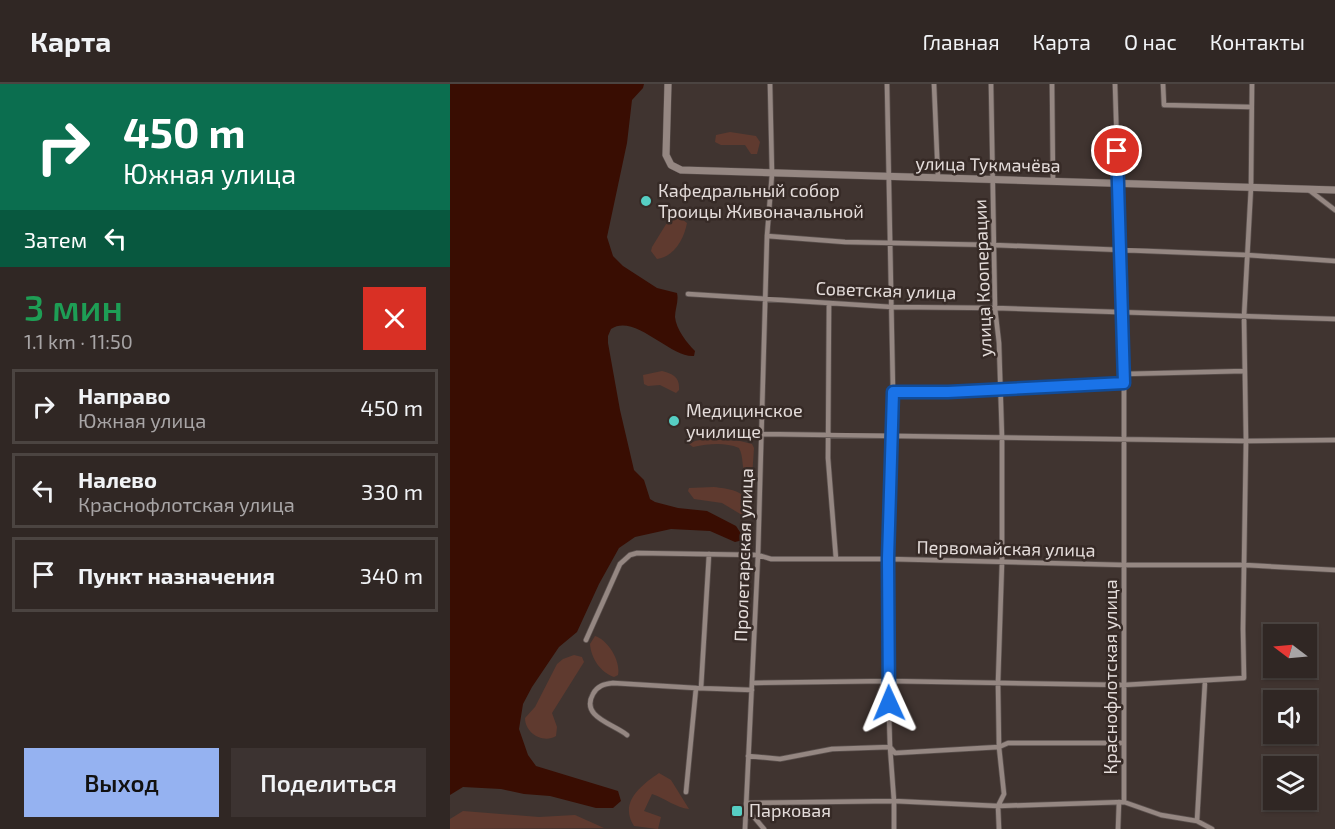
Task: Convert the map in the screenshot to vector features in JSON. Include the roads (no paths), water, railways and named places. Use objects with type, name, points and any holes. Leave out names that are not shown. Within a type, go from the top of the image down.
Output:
[{"type":"street","name":"улица Тукмачёва","points":[[668,84],[666,151],[669,163],[681,170],[1335,190]]},
{"type":"street","name":"Пролетарская улица","points":[[745,829],[758,555],[764,299],[772,174],[770,84]]},
{"type":"street","points":[[887,84],[893,392],[888,559],[888,681],[894,829]]},
{"type":"street","points":[[934,84],[938,178]]},
{"type":"street","name":"улица Кооперации","points":[[991,84],[993,245],[1002,438],[1002,561],[998,683],[999,747],[1004,794],[998,806],[999,829]]},
{"type":"street","points":[[1052,84],[1053,181]]},
{"type":"street","name":"Краснофлотская улица","points":[[1115,84],[1124,374],[1125,565],[1124,743],[1122,802],[1118,829]]},
{"type":"street","points":[[1163,84],[1164,105],[1251,107]]},
{"type":"street","points":[[752,683],[888,681],[1123,685],[1244,678],[1242,629],[1246,441],[1244,317],[1251,186],[1252,84]]},
{"type":"street","points":[[1309,190],[1335,210]]},
{"type":"street","points":[[767,236],[891,244],[993,245],[1247,255],[1335,261]]},
{"type":"street","name":"Советская улица","points":[[688,294],[892,307],[1335,319]]},
{"type":"street","points":[[829,303],[827,435],[836,559]]},
{"type":"street","points":[[1124,374],[1245,371]]},
{"type":"street","points":[[893,392],[948,392],[1124,383]]},
{"type":"street","points":[[762,434],[1246,441],[1335,440]]},
{"type":"street","name":"Первомайская улица","points":[[586,640],[615,573],[626,558],[637,554],[758,555],[771,559],[1245,565],[1335,570]]},
{"type":"street","points":[[686,792],[699,688],[709,554]]},
{"type":"street","points":[[1197,821],[1205,681]]},
{"type":"street","points":[[627,735],[619,728],[600,720],[589,706],[591,696],[603,684],[613,682],[752,690]]},
{"type":"street","points":[[890,747],[895,753],[999,747],[1008,743],[1124,743]]},
{"type":"street","points":[[748,756],[780,759],[832,749],[890,747]]},
{"type":"street","points":[[746,803],[894,801],[998,806],[1122,802],[1161,815],[1197,821],[1212,829]]},
{"type":"street","points":[[746,811],[764,829]]},
{"type":"place","name":"Кафедральный собор Троицы Живоначальной","points":[[646,201]]},
{"type":"place","name":"Медицинское училище","points":[[674,421]]},
{"type":"place","name":"Парковая","points":[[737,811]]}]
